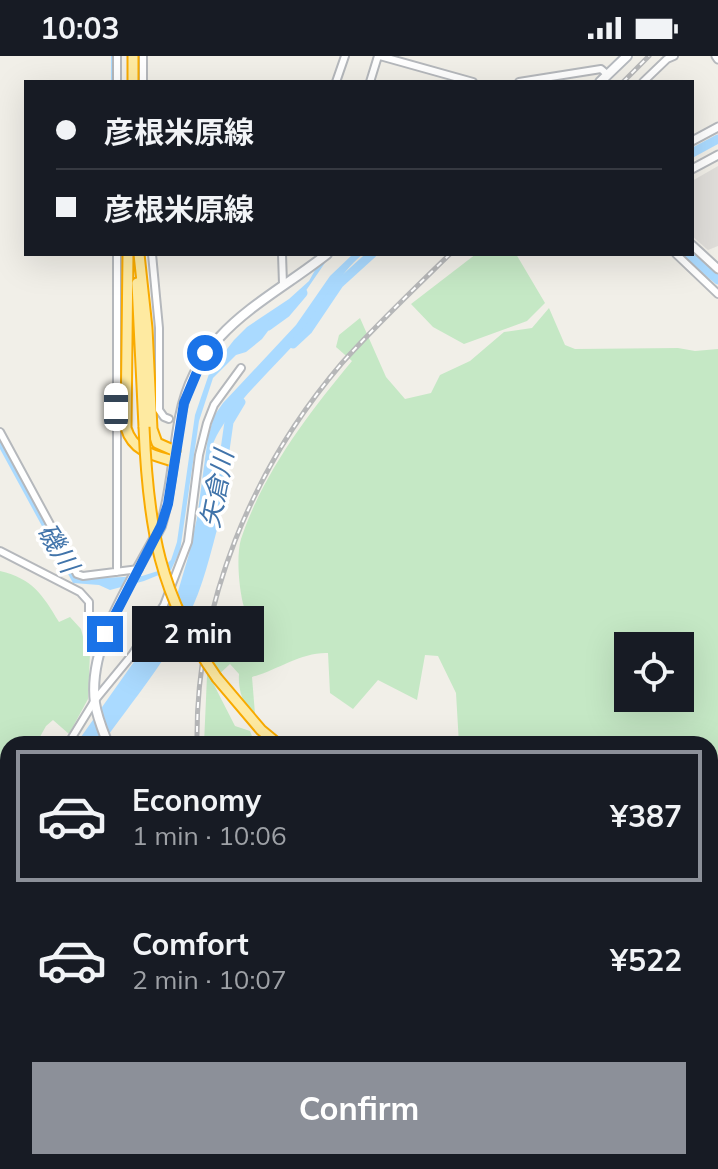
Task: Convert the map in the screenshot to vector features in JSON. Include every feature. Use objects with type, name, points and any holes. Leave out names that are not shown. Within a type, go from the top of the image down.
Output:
[{"type":"highway","points":[[133,56],[133,80]]},
{"type":"highway","points":[[128,256],[126,428],[138,448],[150,455],[174,456]]},
{"type":"highway","points":[[137,256],[147,328],[152,429],[157,443],[174,456]]},
{"type":"highway","points":[[137,256],[147,490],[158,557],[178,612],[200,655],[268,736]]},
{"type":"main road","points":[[602,80],[627,56]]},
{"type":"main road","points":[[106,736],[95,702],[96,664],[105,634],[164,515],[184,403],[205,353],[240,315],[323,256]]},
{"type":"street","points":[[117,56],[117,80]]},
{"type":"street","points":[[143,56],[143,80]]},
{"type":"street","points":[[337,80],[345,56]]},
{"type":"street","points":[[371,80],[379,56],[466,80]]},
{"type":"street","points":[[645,80],[674,56]]},
{"type":"street","points":[[532,80],[601,69],[608,75]]},
{"type":"street","points":[[694,140],[718,127]]},
{"type":"street","points":[[694,168],[718,155]]},
{"type":"street","points":[[694,247],[718,269]]},
{"type":"street","points":[[117,256],[117,572]]},
{"type":"street","points":[[152,256],[159,328],[159,410],[169,419]]},
{"type":"street","points":[[282,256],[283,284]]},
{"type":"street","points":[[678,256],[718,294]]},
{"type":"street","points":[[73,736],[164,605],[188,542],[199,455],[207,423],[214,405],[241,368]]},
{"type":"street","points":[[0,432],[77,574],[138,571]]},
{"type":"street","points":[[0,551],[80,592],[89,602],[89,617],[105,634]]},
{"type":"shaded area","points":[[718,166],[718,246],[708,250],[694,238],[694,180]]},
{"type":"green space","points":[[473,256],[517,256],[545,303],[527,321],[464,344],[433,327],[411,304]]},
{"type":"green space","points":[[549,308],[565,345],[575,349],[718,349],[718,736],[459,736],[456,693],[438,656],[425,655],[417,700],[378,680],[353,709],[330,693],[328,653],[318,653],[252,677],[255,714],[244,701],[239,674],[230,664],[212,681],[235,726],[250,731],[252,736],[204,736],[208,653],[217,612],[244,607],[239,573],[241,539],[274,468],[303,423],[352,361],[336,347],[339,335],[360,318],[386,377],[405,399],[431,393],[440,375],[470,361],[504,332],[532,328]]},
{"type":"green space","points":[[0,571],[21,578],[36,589],[59,622],[70,617],[81,629],[90,653],[88,699],[69,734],[53,720],[40,736],[0,736]]},
{"type":"water","points":[[323,256],[330,256],[305,292],[262,339],[246,352],[236,355],[213,378],[199,421],[180,551],[171,570],[110,590],[99,585],[73,583],[0,449],[0,439],[74,575],[83,579],[142,576],[158,571],[171,560],[177,542],[195,415],[210,371],[247,327],[289,299],[309,281]]},
{"type":"water","points":[[351,256],[361,256],[339,280],[307,329],[239,405],[216,436],[211,451],[227,459],[225,465],[213,468],[207,483],[209,495],[212,497],[216,491],[230,489],[204,577],[184,624],[163,660],[108,736],[82,736],[174,605],[197,518],[208,437],[214,416],[296,325],[330,276]]},
{"type":"waterway","points":[[112,56],[112,80]]},
{"type":"waterway","name":"矢倉川","points":[[694,152],[718,139]]},
{"type":"waterway","points":[[113,256],[113,556]]},
{"type":"waterway","name":"矢倉川","points":[[293,344],[308,330],[339,284],[370,256]]},
{"type":"waterway","points":[[689,256],[718,280]]},
{"type":"waterway","name":"磯川","points":[[268,326],[286,313],[303,293]]},
{"type":"waterway","name":"矢倉川","points":[[218,499],[229,422],[241,402]]},
{"type":"railway","points":[[625,80],[649,56]]},
{"type":"railway","points":[[197,736],[206,641],[218,590],[256,493],[281,447],[342,363],[448,256]]},
{"type":"route","points":[[105,634],[161,526],[168,504],[180,417],[192,378],[205,353]]}]
